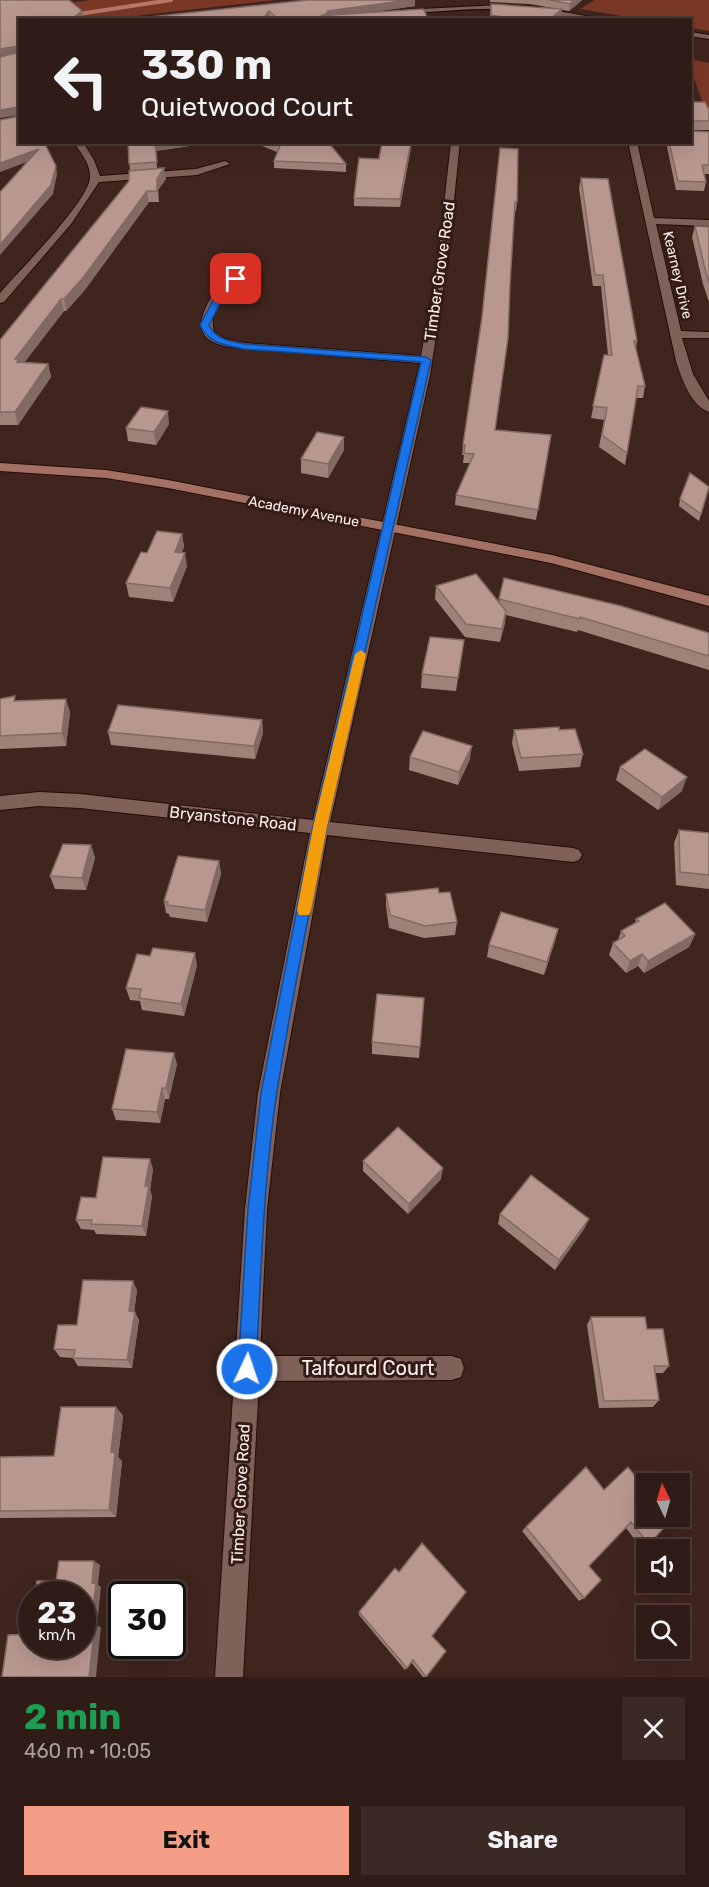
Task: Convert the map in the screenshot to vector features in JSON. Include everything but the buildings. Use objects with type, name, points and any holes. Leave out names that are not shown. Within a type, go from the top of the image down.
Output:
[{"type":"street","points":[[390,13],[519,7],[592,18]]},
{"type":"street","points":[[456,9],[461,18]]},
{"type":"street","points":[[692,34],[709,38]]},
{"type":"street","points":[[0,300],[81,206],[95,179],[94,171],[79,144]]},
{"type":"street","name":"Timber Grove Road","points":[[229,1677],[256,1209],[269,1093],[320,827],[390,528],[426,360],[443,258],[456,144]]},
{"type":"street","name":"Kearney Drive","points":[[632,144],[682,361],[689,382],[699,398],[709,408]]},
{"type":"street","points":[[95,179],[197,172],[225,164]]},
{"type":"street","points":[[650,221],[709,223]]},
{"type":"street","points":[[254,273],[226,284],[207,318],[205,325],[209,333],[220,342],[244,346],[426,360]]},
{"type":"street","points":[[677,334],[709,335]]},
{"type":"street","name":"Academy Avenue","points":[[0,467],[106,474],[552,559],[709,601]]},
{"type":"street","name":"Bryanstone Road","points":[[0,804],[39,799],[80,801],[573,855]]},
{"type":"street","name":"Talfourd Court","points":[[247,1369],[452,1368]]},
{"type":"shaded area","points":[[90,0],[276,0],[117,18],[18,19],[0,13]]},
{"type":"shaded area","points":[[595,0],[709,0],[709,31],[692,28],[692,18],[633,18],[580,9]]},
{"type":"shaded area","points":[[692,59],[709,63],[709,121],[692,72]]},
{"type":"waterway","points":[[72,15],[171,0]]},
{"type":"slow traffic","points":[[304,910],[320,827],[361,654]]},
{"type":"route","points":[[236,279],[226,284],[205,325],[209,333],[220,342],[244,346],[426,360],[385,551],[320,827],[269,1093],[256,1209],[247,1369]]}]
